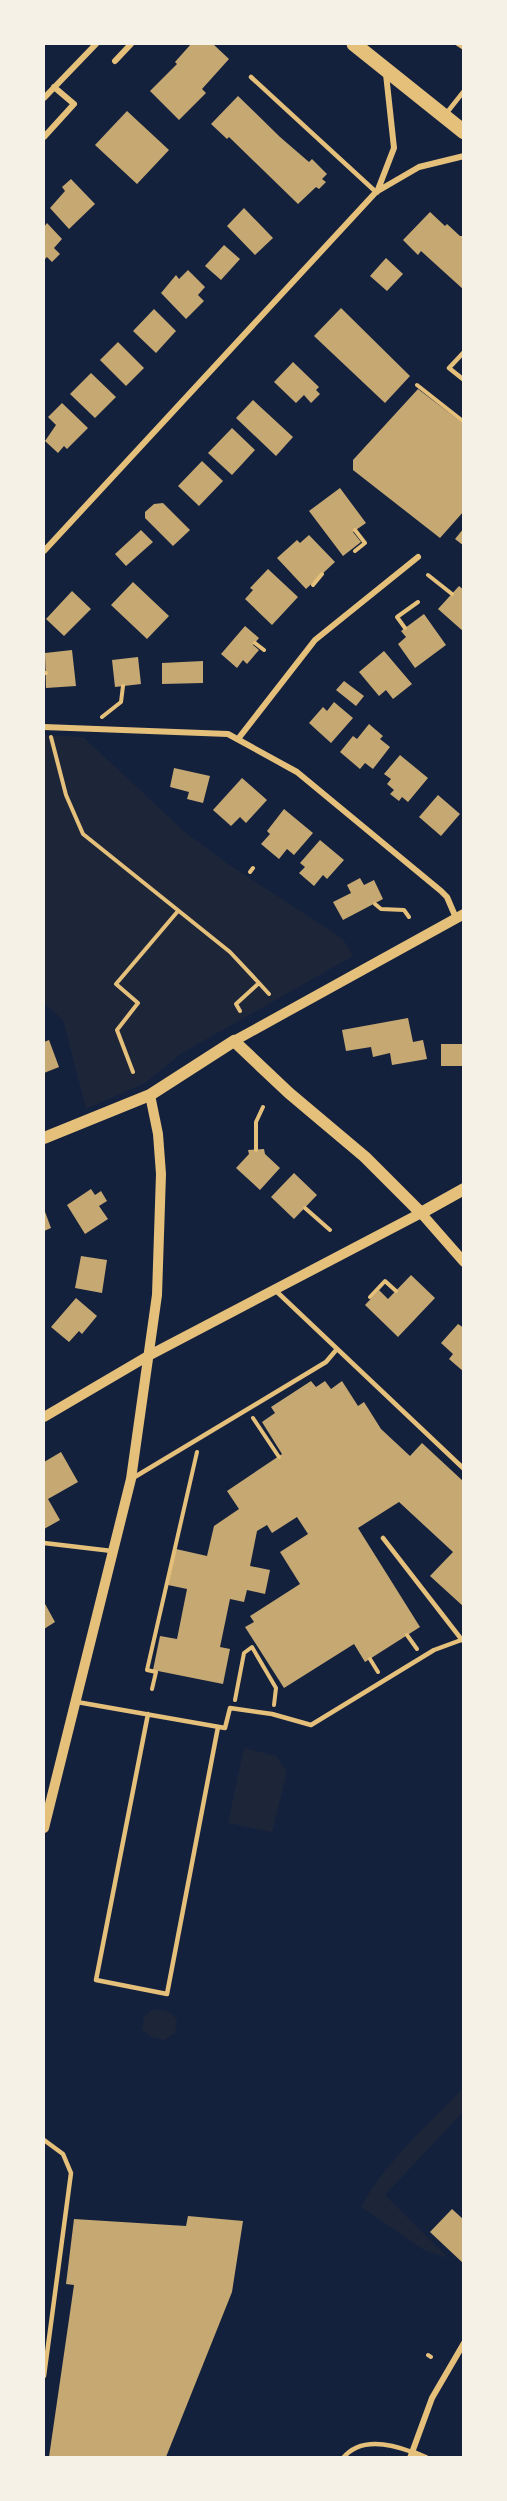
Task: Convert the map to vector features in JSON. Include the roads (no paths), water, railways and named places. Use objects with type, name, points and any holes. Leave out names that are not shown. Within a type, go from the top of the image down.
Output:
[{"type":"main road","points":[[354,44],[464,132]]},
{"type":"main road","points":[[44,1138],[150,1095],[234,1041],[289,1093],[365,1157],[421,1213],[464,1190]]},
{"type":"street","points":[[44,99],[96,44]]},
{"type":"street","points":[[115,61],[131,44]]},
{"type":"street","points":[[376,192],[394,148],[386,70]]},
{"type":"street","points":[[44,137],[74,104],[54,87]]},
{"type":"street","points":[[44,551],[376,192],[419,167],[464,156]]},
{"type":"street","points":[[238,739],[315,640],[418,557]]},
{"type":"street","points":[[46,728],[228,734],[306,780],[441,891],[460,916],[234,1041]]},
{"type":"street","points":[[44,1828],[131,1479],[156,1307],[161,1174],[158,1134],[150,1095]]},
{"type":"street","points":[[44,1418],[148,1356],[421,1213],[464,1262]]},
{"type":"street","points":[[426,2457],[411,2455],[432,2398],[464,2343]]},
{"type":"lane","points":[[458,44],[464,48]]},
{"type":"lane","points":[[251,77],[376,192]]},
{"type":"lane","points":[[444,117],[464,91]]},
{"type":"lane","points":[[464,352],[449,368],[464,380]]},
{"type":"lane","points":[[275,1290],[464,1469]]},
{"type":"lane","points":[[131,1479],[326,1362],[337,1348]]},
{"type":"lane","points":[[76,1702],[225,1728],[230,1708],[272,1714],[311,1725],[434,1650],[463,1639],[382,1538]]},
{"type":"lane","points":[[44,1543],[112,1551]]},
{"type":"lane","points":[[148,1714],[96,1980],[167,1994],[218,1727]]},
{"type":"lane","points":[[44,2140],[63,2154],[71,2173],[44,2376]]},
{"type":"lane","points":[[343,2457],[347,2453],[372,2444],[387,2443],[411,2455]]}]
